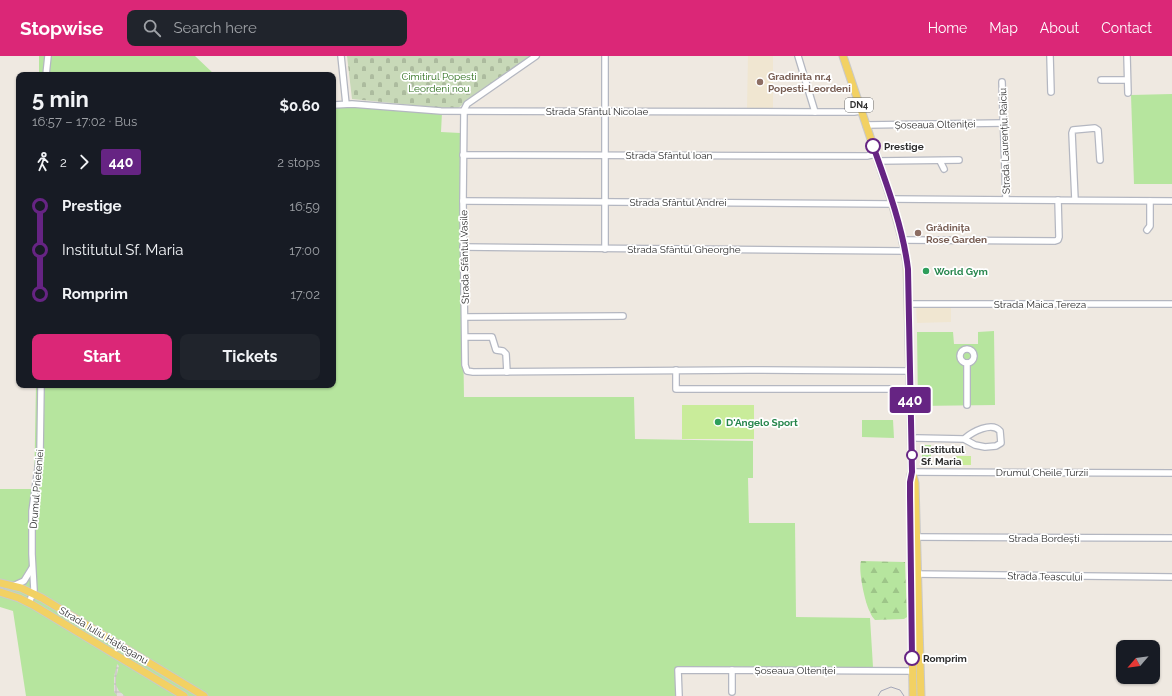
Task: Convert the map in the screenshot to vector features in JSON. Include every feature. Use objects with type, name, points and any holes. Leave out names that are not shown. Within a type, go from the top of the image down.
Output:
[{"type":"main road","name":"DN4","points":[[843,56],[891,202],[905,251],[908,269],[912,472],[910,482],[920,696]]},
{"type":"main road","name":"DN4","points":[[912,472],[915,483],[916,537],[912,671],[913,696]]},
{"type":"main road","name":"Strada Iuliu Hațieganu","points":[[0,583],[34,594],[204,696]]},
{"type":"main road","name":"Strada Iuliu Hațieganu","points":[[0,592],[29,603],[184,696]]},
{"type":"street","points":[[46,72],[48,56]]},
{"type":"street","points":[[341,56],[346,104]]},
{"type":"street","points":[[464,110],[469,102],[536,56]]},
{"type":"street","points":[[605,56],[606,249]]},
{"type":"street","points":[[798,56],[815,112]]},
{"type":"street","points":[[1050,56],[1051,92]]},
{"type":"street","points":[[1127,56],[1128,93]]},
{"type":"street","points":[[1101,80],[1127,80]]},
{"type":"street","name":"Strada Laurențiu Raiciu","points":[[1002,82],[1006,199]]},
{"type":"street","name":"Strada Sfântul Nicolae","points":[[336,105],[346,104],[441,111],[854,112],[861,110]]},
{"type":"street","name":"Strada Sfântul Vasile","points":[[464,110],[463,201],[465,317],[624,316]]},
{"type":"street","name":"Șoseaua Olteniței","points":[[866,125],[1003,123]]},
{"type":"street","points":[[1075,200],[1073,130],[1095,128],[1098,130],[1100,160]]},
{"type":"street","name":"Strada Sfântul Ioan","points":[[463,155],[867,156],[876,154]]},
{"type":"street","points":[[878,161],[960,160]]},
{"type":"street","points":[[940,161],[944,169]]},
{"type":"street","name":"Strada Laurențiu Raiciu","points":[[891,202],[1006,199],[1172,201]]},
{"type":"street","points":[[902,240],[1056,241],[1059,237],[1058,200]]},
{"type":"street","name":"Strada Sfântul Andrei","points":[[463,201],[891,202]]},
{"type":"street","points":[[1147,230],[1150,226],[1150,201]]},
{"type":"street","name":"Strada Sfântul Gheorghe","points":[[464,247],[905,251]]},
{"type":"street","name":"Strada Maica Tereza","points":[[909,304],[1172,304]]},
{"type":"street","points":[[465,317],[465,365],[468,371],[474,372],[676,370],[910,371]]},
{"type":"street","points":[[465,337],[492,337],[496,350],[503,351],[506,354],[506,372]]},
{"type":"street","points":[[967,363],[967,405]]},
{"type":"street","points":[[676,370],[676,389],[910,389]]},
{"type":"street","name":"Drumul Prieteniei","points":[[34,594],[32,568],[32,511],[40,454],[41,388]]},
{"type":"street","points":[[917,438],[964,439],[975,445],[985,447],[996,446],[1000,443],[1000,431],[995,428],[984,428],[974,432],[964,439]]},
{"type":"street","name":"Drumul Cheile Turzii","points":[[912,472],[1172,473]]},
{"type":"street","name":"Strada Bordești","points":[[916,537],[1172,538]]},
{"type":"street","points":[[13,586],[24,581],[32,568]]},
{"type":"street","name":"Strada Teascului","points":[[914,574],[1172,577]]},
{"type":"street","points":[[29,603],[34,594]]},
{"type":"street","name":"Șoseaua Olteniței","points":[[679,696],[678,670],[912,671]]},
{"type":"street","points":[[732,670],[732,692]]},
{"type":"shaded area","name":"Gradinita nr.4 Popesti-Leordeni","points":[[748,56],[773,56],[773,109],[747,108]]},
{"type":"shaded area","points":[[951,305],[951,322],[917,323],[916,306]]},
{"type":"shaded area","points":[[117,664],[119,666],[116,685],[119,691],[125,696],[117,696],[114,692],[114,677]]},
{"type":"green space","points":[[39,56],[195,56],[212,72],[39,72]]},
{"type":"green space","name":"Cimitirul Popesti Leordeni nou","points":[[347,56],[532,56],[458,108],[442,108],[352,99]]},
{"type":"green space","points":[[1172,94],[1172,184],[1134,184],[1131,95]]},
{"type":"green space","points":[[350,106],[442,112],[441,132],[460,133],[464,397],[634,397],[635,439],[753,441],[753,478],[748,478],[749,523],[795,523],[796,617],[870,618],[873,667],[675,668],[675,696],[26,696],[13,611],[0,607],[0,489],[34,489],[36,388],[336,388],[336,108]]},
{"type":"green space","points":[[994,331],[995,405],[918,406],[917,332],[953,332],[954,344],[978,344],[978,332]]},
{"type":"green space","name":"D'Angelo Sport","points":[[682,405],[754,405],[754,439],[682,439]]},
{"type":"green space","points":[[862,420],[893,420],[894,438],[862,437]]},
{"type":"green space","points":[[922,445],[931,445],[931,464],[922,464]]},
{"type":"green space","points":[[956,456],[971,456],[971,465],[956,465]]},
{"type":"green space","points":[[861,561],[905,562],[907,617],[904,619],[875,620],[868,608],[864,594],[860,572]]},
{"type":"tram line","points":[[878,696],[881,691],[891,687],[900,690],[904,696]]},
{"type":"bus line","name":"440","points":[[873,146],[891,199],[905,251],[908,269],[912,472],[910,482],[912,658]]},
{"type":"place","name":"Gradinita nr.4 Popesti-Leordeni","points":[[760,82]]},
{"type":"place","name":"Prestige","points":[[873,146]]},
{"type":"place","name":"Grădinița Rose Garden","points":[[918,233]]},
{"type":"place","name":"World Gym","points":[[926,271]]},
{"type":"place","name":"D'Angelo Sport","points":[[718,422]]},
{"type":"place","name":"Institutul Sf. Maria","points":[[912,455]]},
{"type":"place","name":"Romprim","points":[[912,658]]}]
